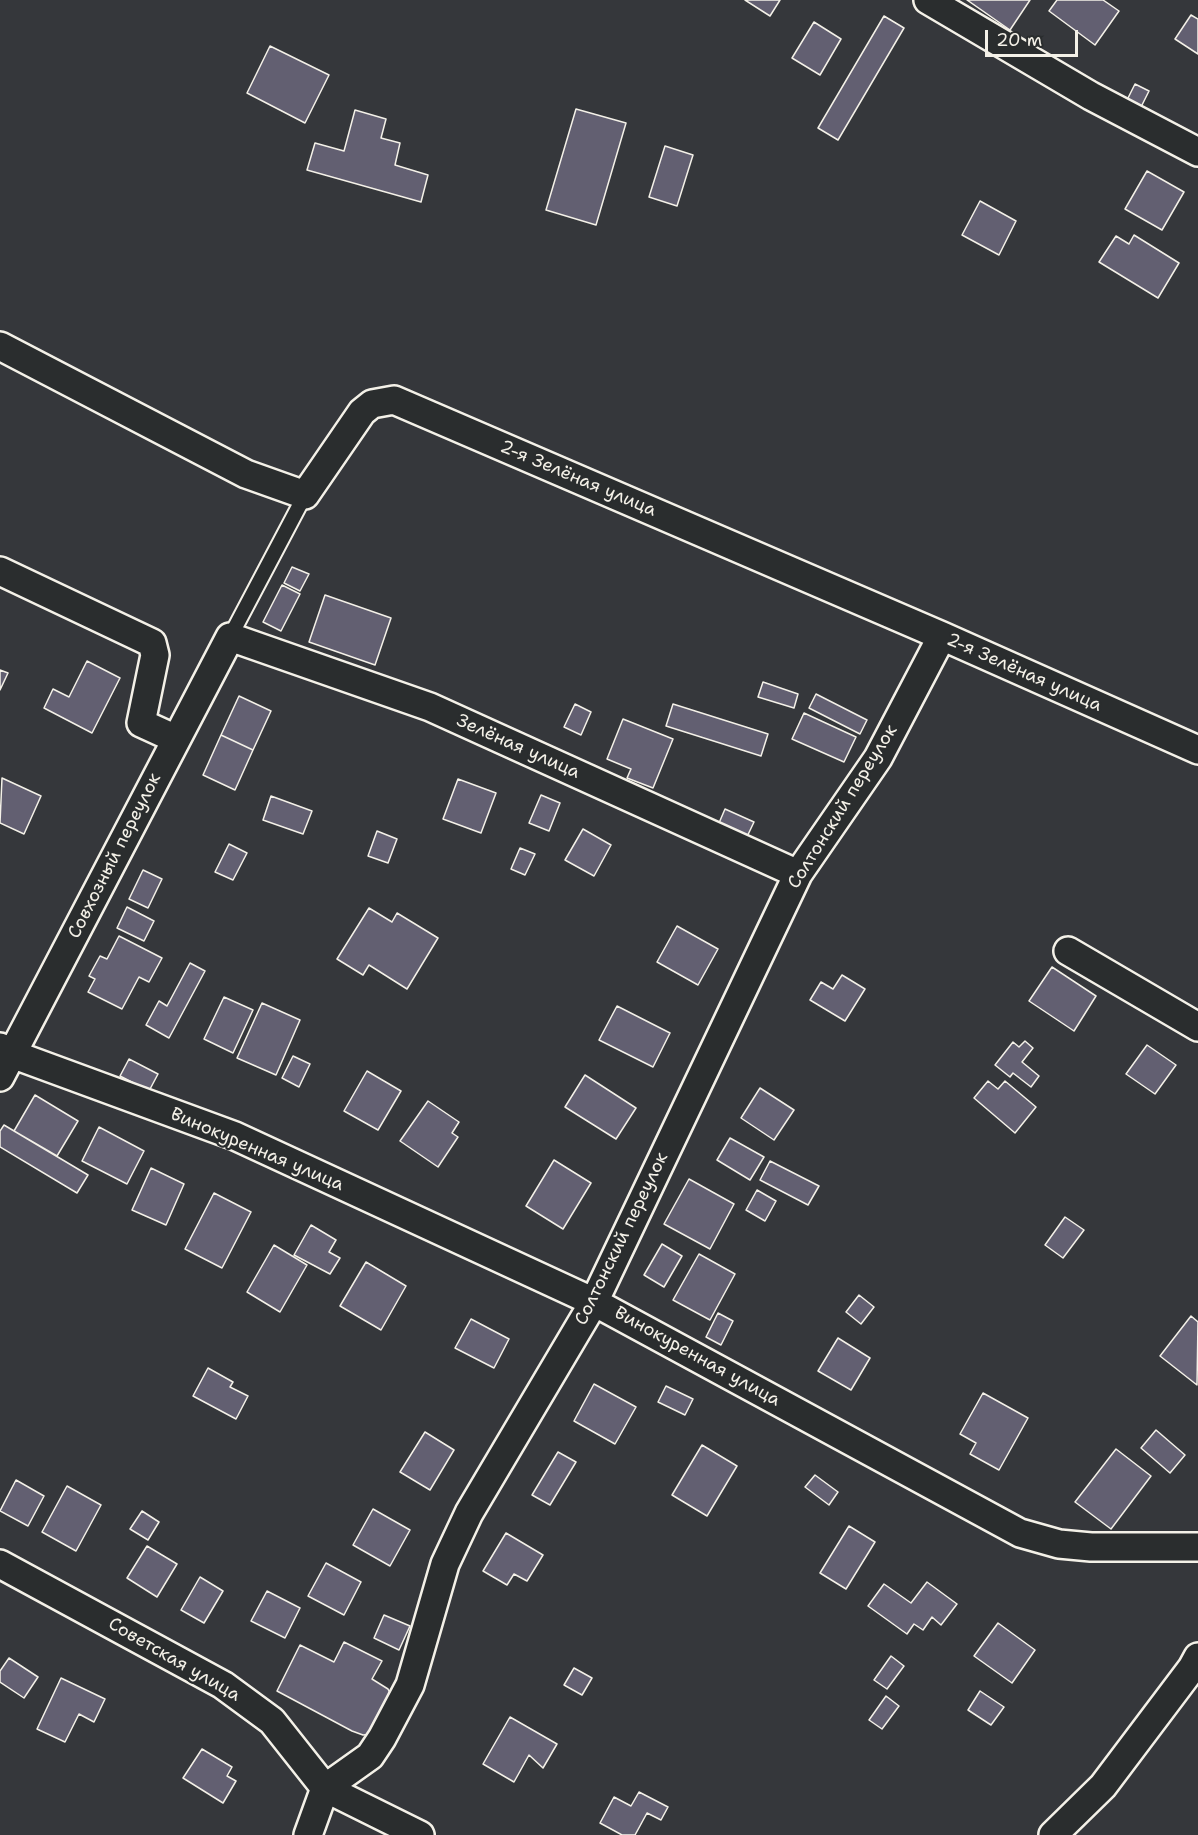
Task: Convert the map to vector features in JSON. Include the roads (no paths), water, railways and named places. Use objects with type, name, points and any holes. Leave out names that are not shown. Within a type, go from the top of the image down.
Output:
[{"type":"street","points":[[928,0],[1091,96],[1198,152]]},
{"type":"street","points":[[0,346],[246,474],[305,495]]},
{"type":"street","name":"2-я Зелёная улица","points":[[305,495],[362,412],[372,404],[393,400],[942,636],[1198,750]]},
{"type":"street","points":[[0,571],[152,643],[155,655],[141,723],[176,739]]},
{"type":"street","name":"Солтонский переулок","points":[[325,1788],[370,1756],[382,1738],[410,1685],[445,1564],[470,1513],[594,1302],[798,874],[878,758],[942,636]]},
{"type":"street","name":"Совхозный переулок","points":[[4,1059],[230,637]]},
{"type":"street","name":"Зелёная улица","points":[[230,637],[430,707],[798,874]]},
{"type":"street","points":[[1068,951],[1198,1027]]},
{"type":"street","name":"Винокуренная улица","points":[[4,1059],[235,1136],[594,1302],[1020,1533],[1059,1544],[1091,1547],[1198,1547]]},
{"type":"street","name":"Советская улица","points":[[0,1564],[223,1685],[272,1721],[325,1788],[420,1835]]},
{"type":"street","points":[[1053,1835],[1103,1786],[1198,1657]]},
{"type":"street","points":[[308,1835],[325,1788]]},
{"type":"lane","points":[[230,637],[305,495]]}]
